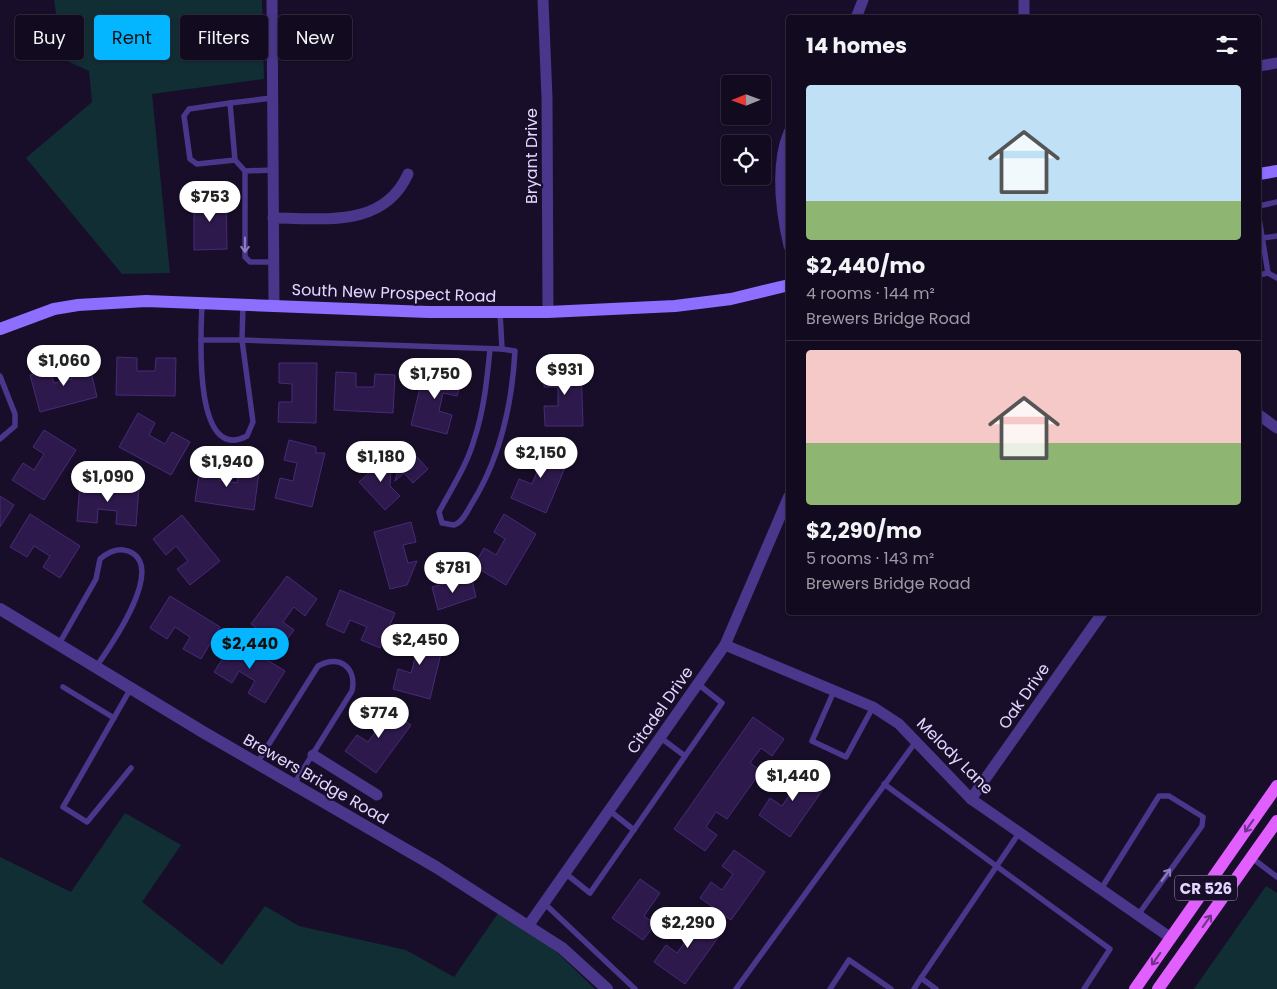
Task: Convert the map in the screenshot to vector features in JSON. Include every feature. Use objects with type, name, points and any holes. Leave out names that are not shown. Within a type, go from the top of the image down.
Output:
[{"type":"main road","points":[[1261,174],[1277,171]]},
{"type":"main road","name":"South New Prospect Road","points":[[0,329],[36,314],[78,305],[146,301],[548,312],[694,304],[731,299],[786,286]]},
{"type":"main road","name":"CR 526","points":[[1135,989],[1277,786]]},
{"type":"main road","name":"CR 526","points":[[1158,989],[1277,821]]},
{"type":"street","points":[[272,0],[274,306]]},
{"type":"street","name":"Bryant Drive","points":[[543,0],[547,98],[548,312]]},
{"type":"street","points":[[857,15],[863,0]]},
{"type":"street","points":[[1024,0],[1024,15]]},
{"type":"street","points":[[1261,66],[1277,63]]},
{"type":"street","points":[[786,146],[782,164],[781,194],[786,226]]},
{"type":"street","points":[[273,218],[338,218],[363,214],[391,200],[403,186],[408,174]]},
{"type":"street","points":[[1261,416],[1277,428]]},
{"type":"street","name":"Citadel Drive","points":[[528,926],[725,645],[784,522]]},
{"type":"street","name":"Brewers Bridge Road","points":[[0,609],[294,785],[436,867],[562,948],[607,989]]},
{"type":"street","name":"Oak Drive","points":[[971,799],[1101,615]]},
{"type":"street","name":"Melody Lane","points":[[725,645],[873,707],[899,724],[917,740],[971,799],[1170,938]]},
{"type":"street","points":[[313,755],[377,795]]},
{"type":"lane","points":[[235,160],[197,164],[190,159],[184,116],[189,108],[272,98]]},
{"type":"lane","points":[[230,103],[235,160],[245,171],[246,257],[250,262],[274,262]]},
{"type":"lane","points":[[245,171],[273,170]]},
{"type":"lane","points":[[1261,206],[1277,202]]},
{"type":"lane","points":[[1261,231],[1268,273]]},
{"type":"lane","points":[[1262,238],[1277,236]]},
{"type":"lane","points":[[1261,275],[1268,273],[1277,278]]},
{"type":"lane","points":[[202,303],[203,383],[210,424],[223,439],[232,441],[247,436],[253,422],[242,340],[243,304]]},
{"type":"lane","points":[[500,312],[502,349]]},
{"type":"lane","points":[[201,340],[490,348],[515,351],[513,376],[501,439],[479,493],[461,521],[453,525],[442,523],[439,512],[464,467],[474,441],[484,403],[490,348]]},
{"type":"lane","points":[[0,376],[15,414],[15,426],[0,439]]},
{"type":"lane","points":[[59,644],[96,579],[100,559],[117,549],[130,552],[141,561],[143,570],[140,585],[121,630],[96,667]]},
{"type":"lane","points":[[257,763],[318,666],[334,660],[344,663],[352,673],[352,691],[294,785]]},
{"type":"lane","points":[[565,874],[590,893],[722,703],[698,684]]},
{"type":"lane","points":[[63,687],[114,718]]},
{"type":"lane","points":[[131,688],[63,807],[87,822],[132,768]]},
{"type":"lane","points":[[834,690],[812,742],[846,757],[873,707]]},
{"type":"lane","points":[[661,738],[685,756]]},
{"type":"lane","points":[[736,989],[917,740]]},
{"type":"lane","points":[[884,784],[1110,949],[1084,989]]},
{"type":"lane","points":[[1101,889],[1159,796],[1169,796],[1203,817],[1202,826],[1138,915]]},
{"type":"lane","points":[[610,811],[634,830]]},
{"type":"lane","points":[[914,989],[1019,833]]},
{"type":"lane","points":[[1252,858],[1277,877]]},
{"type":"lane","points":[[544,903],[635,989]]},
{"type":"lane","points":[[830,989],[848,960],[891,989]]},
{"type":"lane","points":[[921,978],[936,989]]},
{"type":"green space","points":[[54,0],[262,0],[262,15],[180,15],[180,60],[264,60],[264,79],[152,94],[170,273],[122,274],[26,158],[92,102],[89,71],[65,60],[84,60],[84,15],[56,15]]},
{"type":"green space","points":[[125,813],[181,845],[142,902],[222,965],[265,906],[299,926],[406,950],[454,977],[501,909],[531,927],[595,989],[0,989],[0,857],[71,892]]},
{"type":"green space","points":[[1266,886],[1277,893],[1277,989],[1194,989]]},
{"type":"building","points":[[194,197],[226,197],[227,249],[194,250]]},
{"type":"building","points":[[117,357],[137,358],[137,371],[155,371],[156,358],[176,358],[175,396],[116,395]]},
{"type":"building","points":[[88,360],[97,397],[40,412],[30,375],[50,370],[54,383],[72,379],[68,365]]},
{"type":"building","points":[[279,363],[317,363],[316,423],[278,422],[279,402],[292,402],[292,384],[279,383]]},
{"type":"building","points":[[581,366],[583,426],[545,426],[544,406],[558,406],[558,387],[544,387],[544,367]]},
{"type":"building","points":[[425,367],[462,377],[457,396],[443,393],[439,411],[452,415],[447,434],[411,425]]},
{"type":"building","points":[[336,372],[356,373],[356,387],[374,387],[375,374],[395,375],[393,413],[334,410]]},
{"type":"building","points":[[138,413],[155,423],[149,435],[165,444],[172,432],[190,442],[171,475],[119,447]]},
{"type":"building","points":[[44,430],[76,450],[44,500],[12,480],[23,463],[34,470],[44,454],[33,447]]},
{"type":"building","points":[[289,440],[316,447],[316,453],[325,453],[312,507],[275,498],[280,478],[293,481],[297,463],[284,460]]},
{"type":"building","points":[[534,443],[569,458],[546,513],[511,498],[519,479],[532,484],[539,467],[526,462]]},
{"type":"building","points":[[405,444],[428,469],[413,483],[404,473],[395,481]]},
{"type":"building","points":[[392,451],[390,486],[400,496],[385,510],[359,482]]},
{"type":"building","points":[[201,463],[221,466],[219,480],[237,483],[239,469],[259,472],[254,510],[195,501]]},
{"type":"building","points":[[80,483],[139,488],[136,526],[116,524],[117,511],[98,509],[97,523],[77,521]]},
{"type":"building","points":[[0,496],[14,505],[0,527]]},
{"type":"building","points":[[30,514],[80,546],[60,578],[43,567],[50,556],[34,546],[27,557],[10,547]]},
{"type":"building","points":[[504,514],[536,534],[506,585],[474,566],[484,548],[496,555],[505,539],[494,532]]},
{"type":"building","points":[[182,515],[220,561],[190,585],[177,569],[188,561],[176,546],[166,555],[153,539]]},
{"type":"building","points":[[411,522],[416,542],[403,545],[408,563],[417,561],[407,585],[390,589],[374,532]]},
{"type":"building","points":[[287,576],[317,599],[305,616],[294,607],[283,622],[294,630],[281,647],[251,624]]},
{"type":"building","points":[[472,580],[476,597],[438,610],[432,587],[457,581],[458,583]]},
{"type":"building","points":[[340,590],[395,613],[380,648],[361,640],[367,627],[350,620],[344,633],[326,625]]},
{"type":"building","points":[[170,596],[220,627],[201,659],[183,649],[190,637],[175,627],[167,639],[150,628]]},
{"type":"building","points":[[408,632],[444,641],[430,699],[393,689],[398,669],[411,673],[416,655],[402,651]]},
{"type":"building","points":[[235,640],[285,671],[265,703],[248,693],[255,681],[239,671],[232,683],[214,672]]},
{"type":"building","points":[[379,703],[411,725],[376,773],[345,751],[357,735],[368,742],[379,727],[368,719]]},
{"type":"building","points":[[753,717],[784,739],[772,756],[761,748],[750,763],[761,771],[727,819],[716,812],[706,827],[717,835],[705,851],[674,829]]},
{"type":"building","points":[[793,766],[824,788],[790,837],[759,815],[770,798],[782,806],[792,791],[781,783]]},
{"type":"building","points":[[734,850],[765,872],[731,920],[700,898],[711,882],[722,890],[733,874],[722,866]]},
{"type":"building","points":[[640,879],[660,893],[644,916],[655,924],[643,940],[612,918]]},
{"type":"building","points":[[689,913],[720,935],[685,984],[654,962],[666,945],[677,953],[688,938],[677,930]]}]
